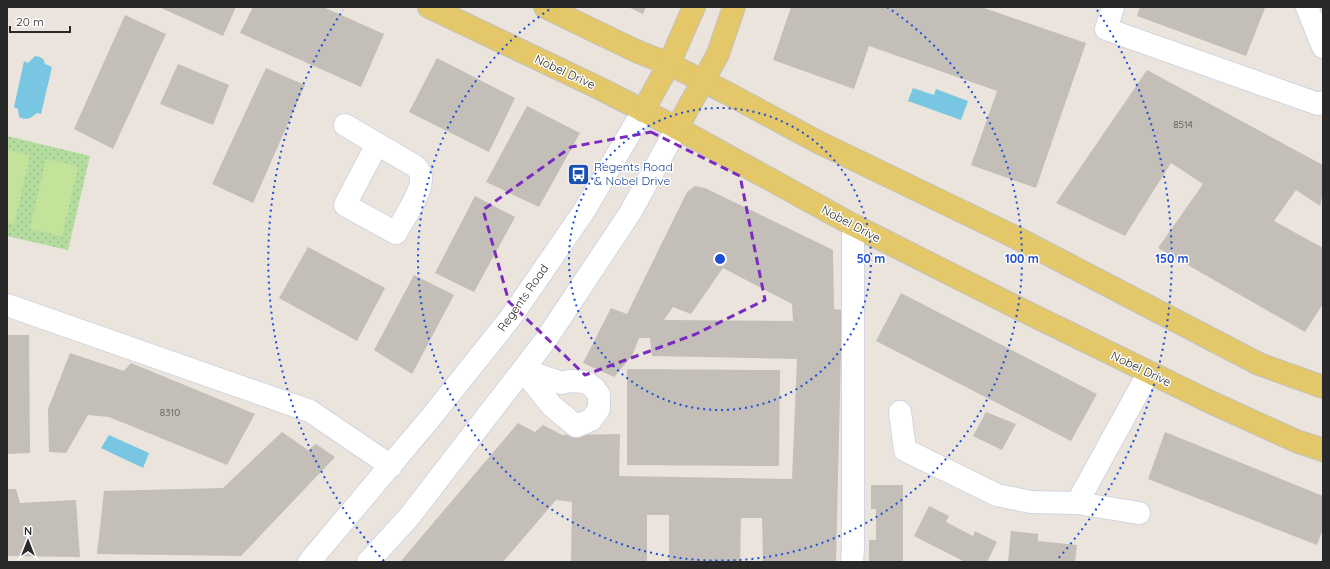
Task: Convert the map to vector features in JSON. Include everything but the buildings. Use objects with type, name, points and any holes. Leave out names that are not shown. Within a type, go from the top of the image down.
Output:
[{"type":"main road","name":"Nobel Drive","points":[[429,7],[601,89],[677,128],[853,225],[1148,372],[1296,441],[1323,450]]},
{"type":"main road","points":[[545,7],[636,51],[703,80],[818,142],[1017,238],[1259,364],[1323,387]]},
{"type":"main road","name":"Regents Road","points":[[643,111],[669,64],[694,7]]},
{"type":"main road","points":[[677,128],[718,54],[734,7]]},
{"type":"street","points":[[1113,7],[1106,29],[1318,104],[1323,102]]},
{"type":"street","points":[[1307,7],[1323,47]]},
{"type":"street","name":"Regents Road","points":[[310,562],[391,466],[511,317],[584,211],[643,111]]},
{"type":"street","points":[[345,125],[377,144]]},
{"type":"street","points":[[368,562],[409,517],[545,341],[630,213],[677,128]]},
{"type":"street","points":[[852,562],[853,225]]},
{"type":"street","points":[[7,305],[310,411],[391,466]]},
{"type":"street","points":[[1077,503],[1148,372]]},
{"type":"street","points":[[900,412],[905,450],[997,495],[1030,502],[1077,503],[1139,513]]},
{"type":"highlighted area","points":[[651,132],[740,176],[765,300],[696,334],[585,375],[509,302],[483,210],[571,147]]},
{"type":"green space","points":[[7,136],[90,156],[68,250],[7,236]]},
{"type":"green space","points":[[7,150],[30,155],[14,225],[7,223]]},
{"type":"green space","points":[[46,159],[78,167],[62,236],[30,229]]},
{"type":"water","points":[[35,56],[42,58],[45,64],[52,67],[41,114],[37,113],[31,118],[24,119],[19,117],[18,109],[14,107],[24,61],[28,63]]},
{"type":"water","points":[[913,88],[934,95],[936,89],[968,101],[961,120],[908,101]]},
{"type":"water","points":[[109,435],[149,453],[143,468],[101,448]]},
{"type":"place","name":"Regents Road & Nobel Drive","points":[[579,174]]}]
